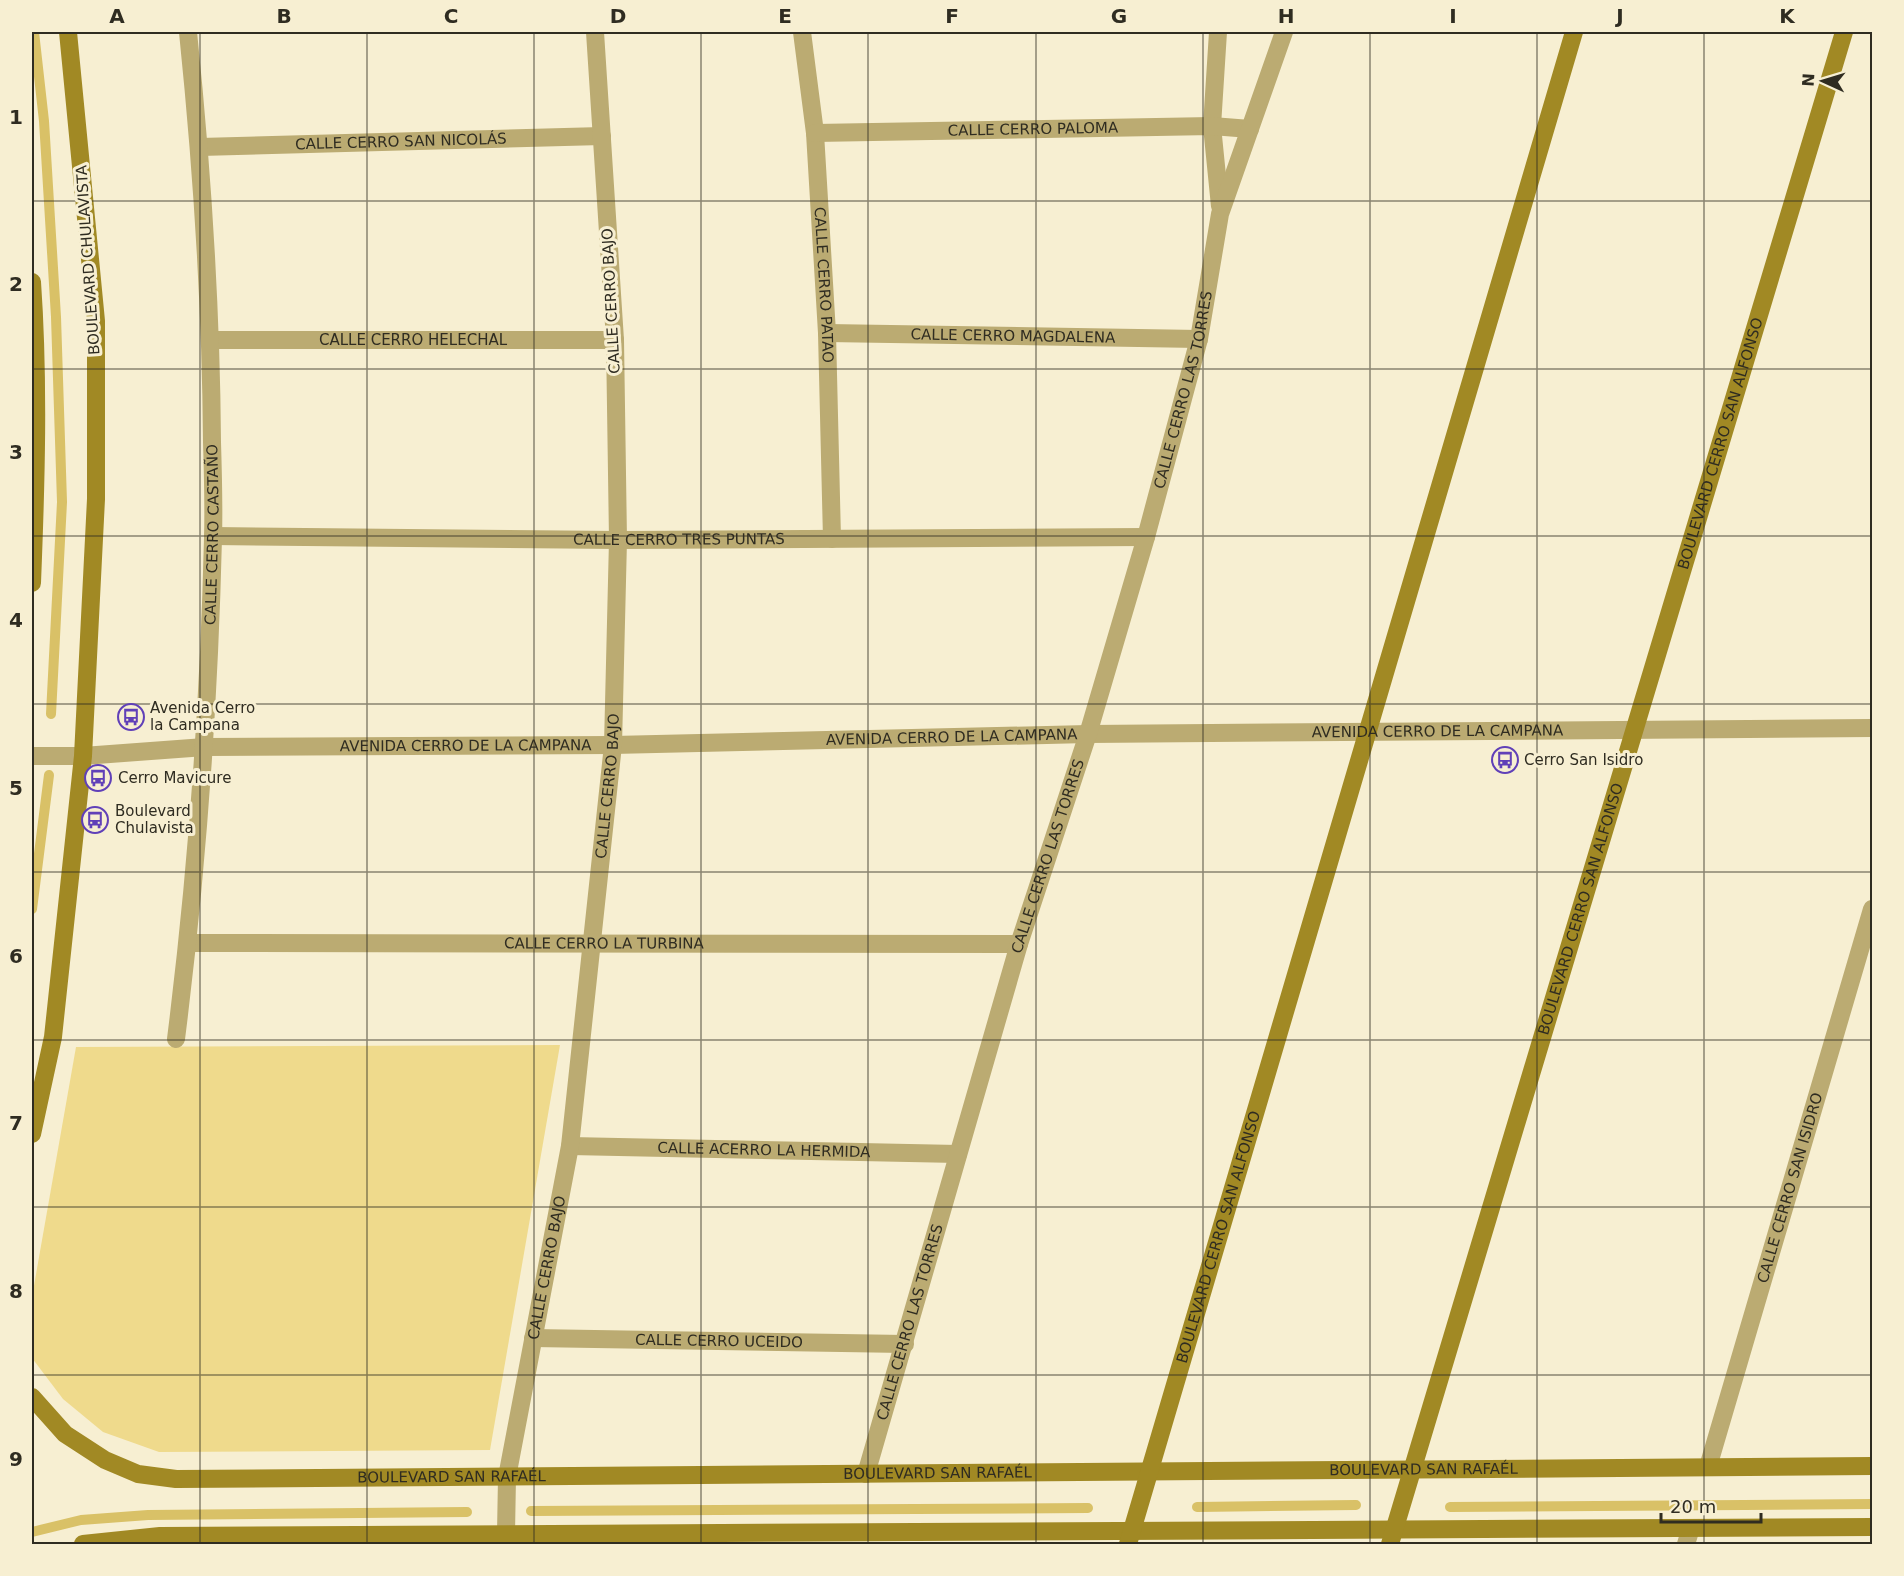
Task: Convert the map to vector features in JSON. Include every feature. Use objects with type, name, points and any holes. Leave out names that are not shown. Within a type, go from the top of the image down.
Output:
[{"type":"street","name":"BOULEVARD CHULAVISTA","points":[[32,1134],[53,1037],[83,756],[96,499],[96,321],[68,32]]},
{"type":"street","name":"CALLE CERRO CASTAÑO","points":[[176,1039],[188,943],[205,747],[213,536],[211,340],[200,147],[188,32]]},
{"type":"street","name":"CALLE CERRO BAJO","points":[[506,1534],[507,1476],[570,1146],[613,745],[618,540],[615,340],[595,32]]},
{"type":"street","name":"CALLE CERRO PATAO","points":[[802,32],[814,133],[827,333],[832,539]]},
{"type":"street","points":[[1218,32],[1212,126],[1220,214]]},
{"type":"street","name":"CALLE CERRO LAS TORRES","points":[[866,1474],[1019,944],[1088,734],[1146,537],[1199,339],[1220,214],[1284,32]]},
{"type":"street","name":"BOULEVARD CERRO SAN ALFONSO","points":[[1130,1538],[1574,32]]},
{"type":"street","name":"BOULEVARD CERRO SAN ALFONSO","points":[[1392,1537],[1844,32]]},
{"type":"street","name":"CALLE CERRO PALOMA","points":[[814,133],[1212,126],[1250,129]]},
{"type":"street","name":"CALLE CERRO SAN NICOLÁS","points":[[200,147],[602,136]]},
{"type":"street","points":[[32,282],[35,482],[32,583]]},
{"type":"street","name":"CALLE CERRO MAGDALENA","points":[[827,333],[1199,339]]},
{"type":"street","name":"CALLE CERRO HELECHAL","points":[[211,340],[615,340]]},
{"type":"street","name":"CALLE CERRO TRES PUNTAS","points":[[213,536],[618,540],[1146,537]]},
{"type":"street","name":"AVENIDA CERRO DE LA CAMPANA","points":[[32,756],[83,756],[205,747],[613,745],[1088,734],[1872,728]]},
{"type":"street","name":"CALLE CERRO SAN ISIDRO","points":[[1708,1467],[1872,909]]},
{"type":"street","name":"CALLE CERRO LA TURBINA","points":[[188,943],[1019,944]]},
{"type":"street","name":"CALLE ACERRO LA HERMIDA","points":[[570,1146],[958,1154]]},
{"type":"street","name":"CALLE CERRO UCEIDO","points":[[533,1338],[905,1344]]},
{"type":"street","name":"BOULEVARD SAN RAFAÉL","points":[[32,1396],[65,1434],[105,1460],[138,1474],[176,1479],[1872,1466]]},
{"type":"street","points":[[85,1544],[160,1536],[296,1540],[506,1534],[848,1539],[1688,1536],[1872,1527]]},
{"type":"shaded area","points":[[560,1045],[490,1450],[159,1452],[103,1432],[63,1399],[32,1358],[32,1297],[76,1047]]},
{"type":"waterway","points":[[34,32],[44,121],[56,317],[62,502],[51,714]]},
{"type":"waterway","points":[[32,909],[49,775]]},
{"type":"waterway","points":[[1450,1507],[1872,1504]]},
{"type":"waterway","points":[[1197,1507],[1356,1505]]},
{"type":"waterway","points":[[531,1511],[1088,1508]]},
{"type":"waterway","points":[[32,1532],[81,1520],[148,1515],[467,1512]]},
{"type":"place","name":"Avenida Cerro la Campana","points":[[131,717]]},
{"type":"place","name":"Cerro San Isidro","points":[[1505,760]]},
{"type":"place","name":"Cerro Mavicure","points":[[98,778]]},
{"type":"place","name":"Boulevard Chulavista","points":[[95,820]]}]
